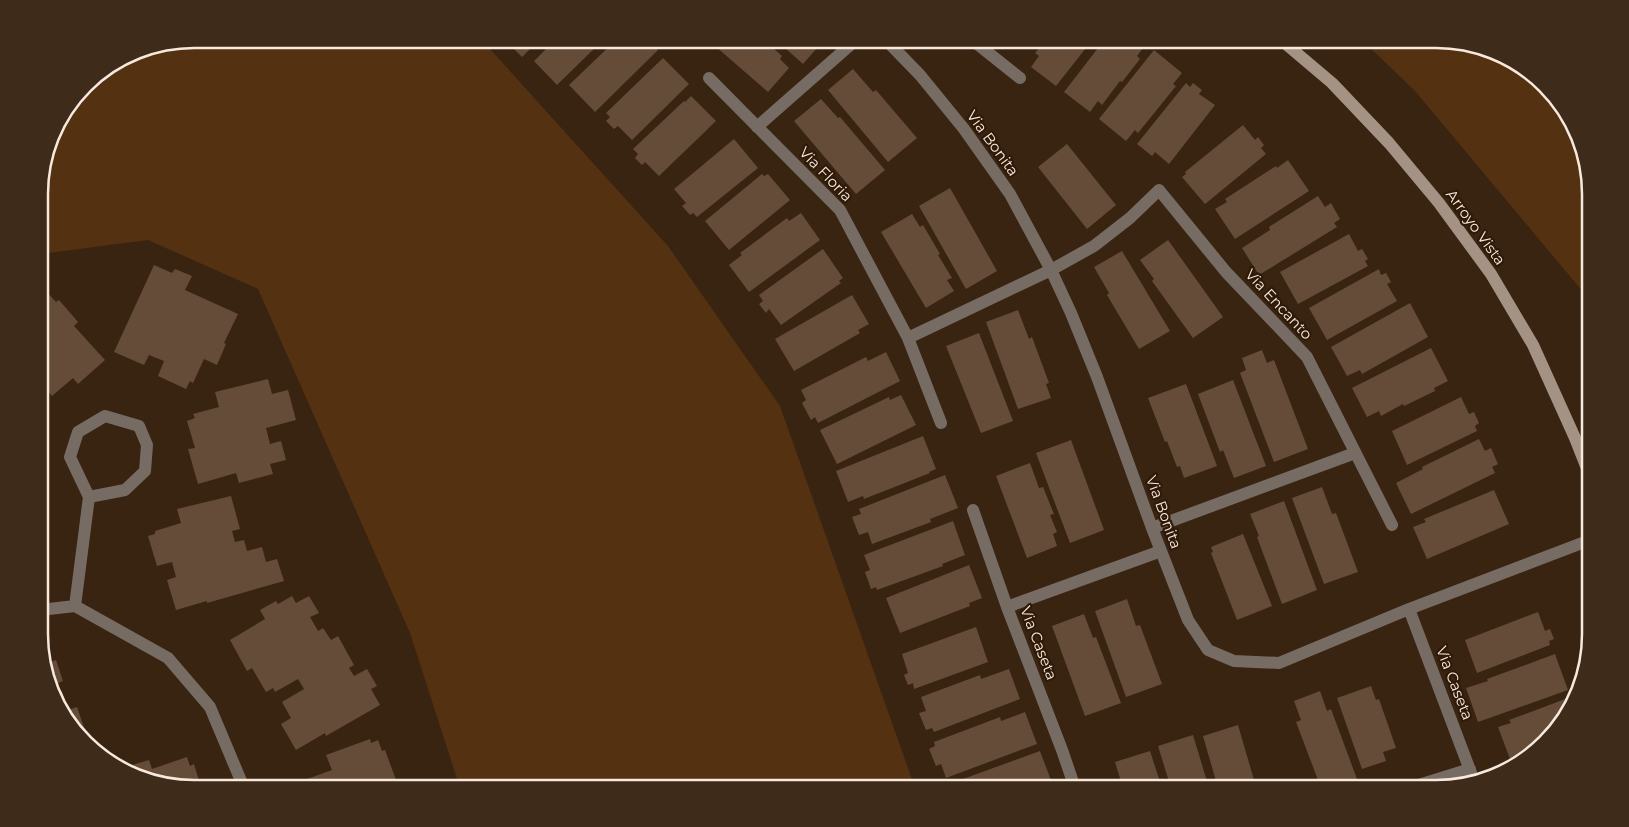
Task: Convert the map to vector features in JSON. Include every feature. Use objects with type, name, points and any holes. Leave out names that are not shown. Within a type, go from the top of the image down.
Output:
[{"type":"street","points":[[757,127],[847,48]]},
{"type":"street","name":"Via Bonita","points":[[894,48],[920,75],[964,130],[1010,194],[1051,270],[1097,377],[1188,620],[1208,650],[1234,661],[1279,663],[1409,609],[1581,543]]},
{"type":"street","points":[[982,48],[1020,78]]},
{"type":"street","name":"Arroyo Vista","points":[[1291,48],[1332,83],[1389,143],[1440,203],[1491,274],[1533,345],[1581,453]]},
{"type":"street","name":"Via Floria","points":[[709,78],[840,210],[908,338],[941,423]]},
{"type":"street","name":"Via Encanto","points":[[1051,270],[1094,246],[1130,218],[1159,190],[1226,272],[1307,357],[1392,526]]},
{"type":"street","points":[[908,338],[1051,270]]},
{"type":"street","points":[[75,606],[89,497],[70,456],[78,432],[105,416],[139,426],[147,445],[145,471],[125,490],[89,497]]},
{"type":"street","points":[[1152,528],[1355,453]]},
{"type":"street","name":"Via Caseta","points":[[973,510],[1007,607],[1072,779]]},
{"type":"street","points":[[1007,607],[1161,551]]},
{"type":"street","points":[[48,609],[75,606],[168,658],[210,707],[241,780]]},
{"type":"street","name":"Via Caseta","points":[[1409,609],[1472,774],[1454,778]]},
{"type":"shaded area","points":[[194,48],[489,48],[668,246],[780,406],[912,779],[457,780],[410,633],[258,289],[148,240],[48,253],[48,184],[52,156],[59,138],[67,121],[90,90],[121,67],[156,52]]},
{"type":"shaded area","points":[[1370,48],[1435,48],[1473,52],[1516,72],[1539,90],[1562,121],[1577,156],[1581,194],[1581,289],[1415,91]]},
{"type":"building","points":[[513,48],[531,48],[522,57]]},
{"type":"building","points":[[595,48],[557,85],[534,61],[546,49]]},
{"type":"building","points":[[608,48],[656,48],[658,50],[595,112],[569,85]]},
{"type":"building","points":[[717,48],[773,48],[782,56],[780,59],[789,68],[768,92]]},
{"type":"building","points":[[785,48],[817,48],[803,64]]},
{"type":"building","points":[[1039,48],[1086,48],[1056,86],[1031,67],[1039,56],[1035,53]]},
{"type":"building","points":[[1098,48],[1143,48],[1137,56],[1140,59],[1122,82],[1120,81],[1102,105],[1098,101],[1090,112],[1064,92]]},
{"type":"building","points":[[1154,50],[1182,73],[1173,84],[1176,86],[1138,133],[1135,130],[1126,141],[1099,119]]},
{"type":"building","points":[[663,58],[689,84],[632,140],[618,126],[614,129],[606,121],[610,117],[606,113]]},
{"type":"building","points":[[853,69],[873,92],[876,90],[917,138],[888,162],[828,90]]},
{"type":"building","points":[[1186,83],[1190,87],[1193,83],[1202,90],[1199,94],[1215,105],[1169,164],[1155,152],[1152,156],[1137,144]]},
{"type":"building","points":[[691,96],[716,121],[659,176],[645,162],[642,165],[635,158],[638,154],[633,149]]},
{"type":"building","points":[[821,99],[838,118],[840,117],[885,170],[856,194],[794,121]]},
{"type":"building","points":[[1243,125],[1255,140],[1258,137],[1264,145],[1261,148],[1266,154],[1205,204],[1182,177],[1186,174],[1185,172]]},
{"type":"building","points":[[734,139],[758,168],[697,217],[693,213],[690,215],[682,206],[686,203],[674,189]]},
{"type":"building","points":[[1067,144],[1116,205],[1087,229],[1038,167]]},
{"type":"building","points":[[1288,160],[1309,191],[1235,239],[1215,209],[1227,202],[1225,199]]},
{"type":"building","points":[[762,174],[764,176],[768,174],[790,200],[729,250],[705,221]]},
{"type":"building","points":[[950,188],[997,271],[966,289],[919,206]]},
{"type":"building","points":[[1318,196],[1325,207],[1331,203],[1340,219],[1334,223],[1337,227],[1259,275],[1242,248],[1270,230],[1269,227]]},
{"type":"building","points":[[801,213],[820,240],[749,292],[729,265],[742,255],[740,253],[787,218],[789,221]]},
{"type":"building","points":[[912,214],[920,227],[923,225],[940,254],[938,255],[952,278],[947,280],[954,291],[926,308],[881,232]]},
{"type":"building","points":[[1349,234],[1358,251],[1362,249],[1368,259],[1365,261],[1368,266],[1298,304],[1280,272]]},
{"type":"building","points":[[1168,240],[1223,317],[1193,338],[1152,281],[1154,279],[1140,260]]},
{"type":"building","points":[[823,249],[843,278],[839,281],[841,283],[781,325],[769,309],[766,313],[759,304],[763,301],[759,295]]},
{"type":"building","points":[[1122,251],[1170,331],[1139,349],[1107,295],[1109,293],[1094,267]]},
{"type":"building","points":[[154,265],[172,273],[175,269],[192,276],[185,290],[238,314],[224,343],[226,344],[217,365],[204,359],[193,383],[190,381],[186,389],[158,376],[164,361],[149,355],[144,365],[114,352]]},
{"type":"building","points":[[1379,269],[1381,275],[1386,273],[1391,282],[1387,284],[1397,301],[1327,340],[1309,308]]},
{"type":"building","points":[[48,293],[56,302],[59,300],[78,322],[74,326],[105,360],[78,384],[73,378],[52,396],[48,391]]},
{"type":"building","points":[[852,295],[869,324],[858,330],[860,333],[794,371],[775,339]]},
{"type":"building","points":[[1410,303],[1428,337],[1362,374],[1360,370],[1347,376],[1331,347]]},
{"type":"building","points":[[1018,310],[1029,339],[1032,337],[1049,383],[1046,384],[1051,398],[1018,409],[986,322]]},
{"type":"building","points":[[979,333],[1013,421],[981,433],[946,346]]},
{"type":"building","points":[[1431,348],[1448,381],[1434,388],[1435,391],[1404,406],[1403,404],[1381,416],[1379,411],[1367,417],[1352,388]]},
{"type":"building","points":[[1262,350],[1267,363],[1274,360],[1308,449],[1274,462],[1240,373],[1246,370],[1242,358]]},
{"type":"building","points":[[886,352],[900,381],[818,423],[815,417],[811,420],[802,403],[806,400],[801,390],[866,357],[868,361]]},
{"type":"building","points":[[268,379],[272,394],[288,390],[296,420],[266,428],[270,444],[281,441],[286,460],[270,464],[273,474],[239,483],[236,473],[198,484],[188,449],[195,448],[187,421],[195,418],[193,414],[219,407],[215,392]]},
{"type":"building","points":[[1233,380],[1266,466],[1234,478],[1223,450],[1220,452],[1198,394]]},
{"type":"building","points":[[1186,384],[1217,466],[1184,478],[1180,466],[1177,467],[1167,441],[1165,442],[1148,398]]},
{"type":"building","points":[[901,395],[916,425],[837,464],[820,430],[889,397],[890,400]]},
{"type":"building","points":[[1461,397],[1469,414],[1474,412],[1479,423],[1475,426],[1477,431],[1407,465],[1392,431]]},
{"type":"building","points":[[923,436],[936,469],[864,499],[863,496],[848,502],[836,471]]},
{"type":"building","points":[[1479,439],[1485,451],[1491,448],[1498,464],[1492,467],[1495,473],[1411,514],[1396,483],[1423,469],[1422,467]]},
{"type":"building","points":[[1071,440],[1104,530],[1070,543],[1036,453]]},
{"type":"building","points":[[1030,463],[1039,488],[1043,487],[1054,514],[1050,515],[1057,532],[1053,534],[1057,546],[1027,558],[996,476]]},
{"type":"building","points":[[945,475],[958,508],[930,519],[931,522],[872,544],[868,532],[859,535],[852,517],[861,514],[859,509]]},
{"type":"building","points":[[1322,487],[1332,514],[1336,513],[1358,572],[1324,584],[1292,498]]},
{"type":"building","points":[[1494,490],[1509,524],[1427,559],[1413,527],[1426,522],[1424,519]]},
{"type":"building","points":[[231,496],[240,529],[232,531],[235,542],[244,540],[247,551],[262,547],[266,562],[277,559],[284,581],[176,610],[167,580],[176,577],[172,562],[157,566],[148,536],[155,534],[155,531],[181,523],[177,509]]},
{"type":"building","points":[[1284,501],[1317,590],[1282,604],[1250,514]]},
{"type":"building","points":[[953,521],[965,555],[942,564],[943,566],[877,590],[876,587],[871,589],[865,572],[870,570],[864,555]]},
{"type":"building","points":[[1243,534],[1272,606],[1237,620],[1211,553],[1213,552],[1211,547]]},
{"type":"building","points":[[969,565],[982,598],[969,603],[970,606],[900,633],[886,598]]},
{"type":"building","points":[[292,596],[296,603],[309,596],[319,613],[310,617],[318,631],[323,628],[331,640],[338,636],[354,665],[349,668],[354,676],[367,669],[377,686],[371,689],[380,705],[326,736],[325,733],[296,750],[281,724],[291,718],[282,702],[304,689],[298,679],[275,692],[273,688],[266,692],[252,668],[247,671],[230,640],[265,619],[260,610],[276,601],[278,604]]},
{"type":"building","points":[[1127,599],[1136,626],[1140,625],[1162,684],[1126,697],[1095,611]]},
{"type":"building","points":[[1538,612],[1545,631],[1550,629],[1554,639],[1549,641],[1550,645],[1477,673],[1465,640]]},
{"type":"building","points":[[1084,614],[1093,638],[1096,637],[1121,703],[1085,716],[1052,626]]},
{"type":"building","points":[[976,627],[988,662],[914,689],[913,683],[908,685],[904,675],[908,673],[902,654]]},
{"type":"building","points":[[1555,654],[1568,690],[1478,722],[1466,688]]},
{"type":"building","points":[[56,660],[63,681],[57,683],[51,662]]},
{"type":"building","points":[[1009,669],[1020,699],[934,732],[932,728],[926,730],[919,713],[926,711],[921,697],[980,675],[981,679]]},
{"type":"building","points":[[1371,686],[1376,700],[1379,699],[1396,748],[1383,752],[1386,761],[1362,769],[1337,698]]},
{"type":"building","points":[[1320,691],[1327,711],[1331,709],[1357,779],[1318,779],[1296,722],[1301,720],[1294,701]]},
{"type":"building","points":[[1565,699],[1545,730],[1532,743],[1510,758],[1498,727],[1511,723],[1509,720]]},
{"type":"building","points":[[77,707],[85,731],[69,710]]},
{"type":"building","points":[[1025,712],[1037,744],[946,778],[941,764],[936,766],[929,749],[935,746],[934,742],[1000,717],[1001,721]]},
{"type":"building","points":[[1238,725],[1254,779],[1215,779],[1203,736]]},
{"type":"building","points":[[1193,735],[1206,779],[1168,779],[1158,746]]},
{"type":"building","points":[[370,739],[371,743],[378,740],[382,751],[385,750],[396,780],[307,780],[332,770],[326,755]]},
{"type":"building","points":[[1040,751],[1051,779],[962,779]]},
{"type":"building","points":[[1150,751],[1159,779],[1120,779],[1115,762]]},
{"type":"building","points":[[187,757],[190,766],[194,764],[199,780],[165,777],[132,765],[149,760],[152,769]]}]
